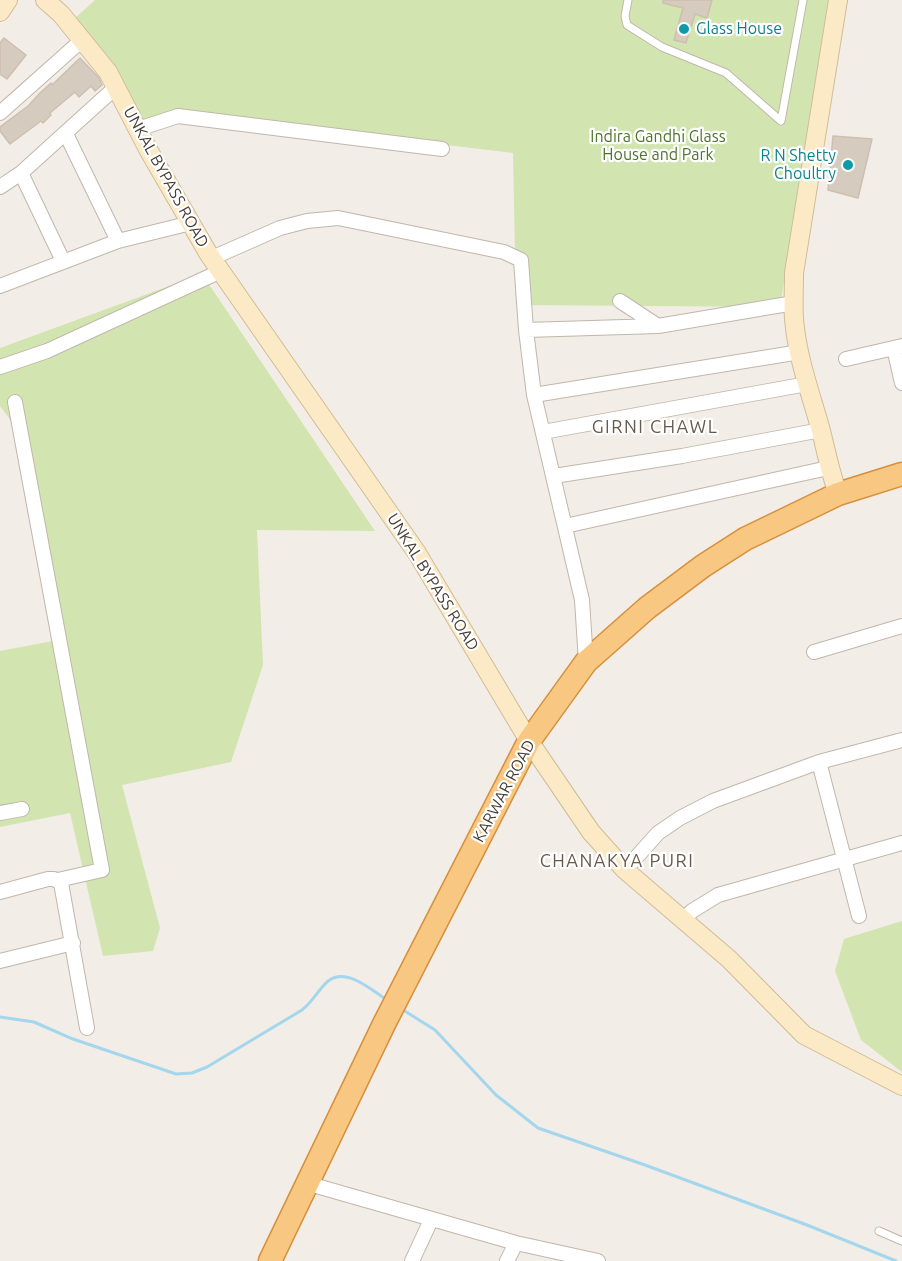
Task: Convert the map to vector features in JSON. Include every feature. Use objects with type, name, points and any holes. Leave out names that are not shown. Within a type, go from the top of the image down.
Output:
[{"type":"highway","name":"KARWAR ROAD","points":[[270,1261],[384,1024],[530,741],[586,662],[647,608],[703,566],[745,539],[838,494],[902,474]]},
{"type":"main road","points":[[0,12],[8,0]]},
{"type":"main road","name":"UNKAL BYPASS ROAD","points":[[45,0],[61,14],[108,72],[191,223],[217,265],[417,553],[530,741],[591,832],[625,870],[729,959],[804,1035],[902,1086]]},
{"type":"main road","points":[[838,0],[794,273],[794,320],[800,352],[821,430],[828,468],[838,494]]},
{"type":"street","points":[[0,113],[82,40]]},
{"type":"street","points":[[0,187],[21,173],[116,87]]},
{"type":"street","points":[[138,129],[178,116],[442,149]]},
{"type":"street","points":[[66,134],[118,241]]},
{"type":"street","points":[[21,173],[63,261]]},
{"type":"street","points":[[0,367],[47,351],[217,265],[280,228],[307,220],[338,218],[504,252],[521,260],[534,396],[582,600],[586,662]]},
{"type":"street","points":[[1,284],[118,241],[191,223]]},
{"type":"street","points":[[620,301],[658,326]]},
{"type":"street","points":[[526,330],[658,326],[794,303]]},
{"type":"street","points":[[846,359],[898,347],[902,383]]},
{"type":"street","points":[[534,396],[800,352]]},
{"type":"street","points":[[543,432],[807,384]]},
{"type":"street","points":[[0,892],[48,879],[58,880],[102,870],[15,402]]},
{"type":"street","points":[[554,476],[682,456],[821,430]]},
{"type":"street","points":[[565,526],[828,468]]},
{"type":"street","points":[[814,652],[902,626]]},
{"type":"street","points":[[625,870],[658,833],[680,818],[713,801],[819,762],[902,740]]},
{"type":"street","points":[[819,762],[859,916]]},
{"type":"street","points":[[0,813],[21,809]]},
{"type":"street","points":[[683,920],[692,911],[718,895],[902,843]]},
{"type":"street","points":[[58,880],[62,886],[87,1029]]},
{"type":"street","points":[[0,960],[73,943]]},
{"type":"street","points":[[306,1183],[516,1243],[595,1261]]},
{"type":"street","points":[[412,1261],[431,1220]]},
{"type":"street","points":[[507,1261],[516,1243]]},
{"type":"lane","points":[[628,0],[625,16],[627,25],[662,47],[726,73],[781,121],[803,0]]},
{"type":"lane","points":[[879,1231],[902,1241]]},
{"type":"green space","name":"Indira Gandhi Glass House and Park","points":[[95,0],[828,0],[780,307],[516,305],[513,153],[173,112],[143,125],[73,20]]},
{"type":"green space","points":[[202,274],[375,531],[257,530],[263,665],[231,762],[122,785],[160,928],[153,951],[103,956],[70,813],[0,827],[0,651],[53,641],[23,437],[0,406],[0,348]]},
{"type":"green space","points":[[902,921],[902,1072],[861,1040],[835,971],[844,939]]},
{"type":"building","name":"Glass House","points":[[663,0],[712,0],[707,18],[695,14],[686,43],[674,40],[683,8],[663,3]]},
{"type":"building","points":[[4,38],[26,55],[7,79],[0,74],[0,43]]},
{"type":"building","points":[[80,58],[99,78],[102,85],[95,91],[91,86],[79,97],[75,92],[50,113],[51,115],[43,123],[41,121],[10,144],[0,131],[0,127],[28,106]]},
{"type":"building","name":"R N Shetty Choultry","points":[[833,136],[872,139],[858,198],[828,190]]},
{"type":"waterway","points":[[0,1017],[34,1022],[73,1039],[176,1074],[192,1073],[207,1067],[302,1010],[331,979],[347,977],[356,980],[387,1000]]},
{"type":"waterway","points":[[400,1008],[435,1030],[496,1095],[538,1128],[807,1225],[896,1261]]},
{"type":"place","name":"Glass House","points":[[684,29]]},
{"type":"place","name":"R N Shetty Choultry","points":[[848,165]]},
{"type":"district","name":"GIRNI CHAWL","points":[[655,427]]},
{"type":"district","name":"CHANAKYA PURI","points":[[617,861]]}]
